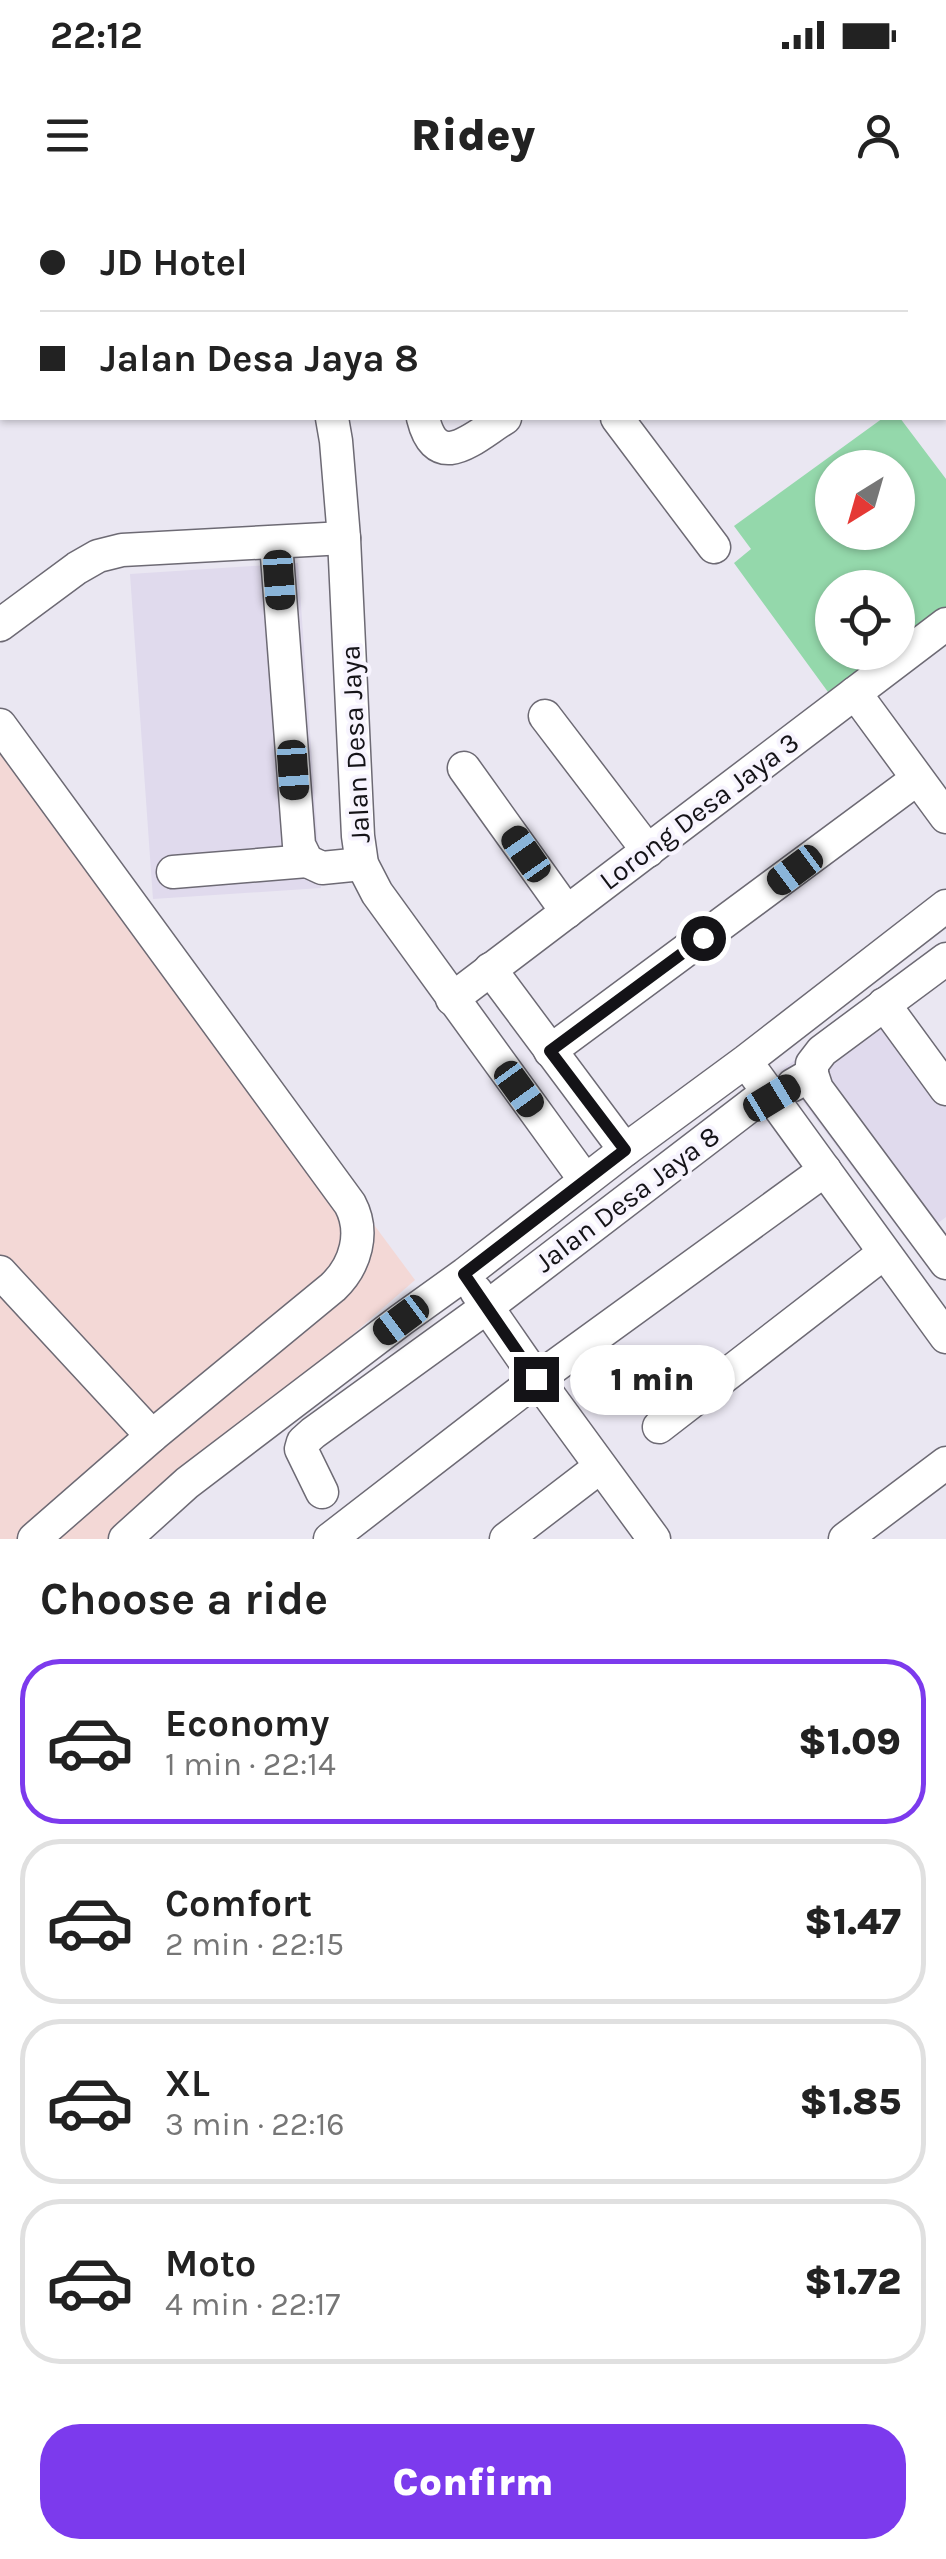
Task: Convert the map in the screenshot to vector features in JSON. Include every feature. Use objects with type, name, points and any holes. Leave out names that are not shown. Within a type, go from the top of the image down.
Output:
[{"type":"street","name":"Jalan Desa Jaya","points":[[332,420],[344,538],[362,864],[377,894],[586,1180]]},
{"type":"street","points":[[423,420],[427,435],[435,445],[448,450],[502,420]]},
{"type":"street","points":[[619,420],[714,547]]},
{"type":"street","points":[[0,625],[98,556],[122,550],[344,538]]},
{"type":"street","points":[[276,543],[298,845],[307,861]]},
{"type":"street","name":"Lorong Desa Jaya 3","points":[[452,998],[946,624]]},
{"type":"street","points":[[855,693],[946,817]]},
{"type":"street","points":[[545,716],[648,850]]},
{"type":"street","points":[[0,726],[350,1204],[358,1221],[352,1264],[345,1275],[34,1539]]},
{"type":"street","points":[[464,768],[567,912]]},
{"type":"street","points":[[550,1051],[917,780]]},
{"type":"street","points":[[173,872],[307,861],[322,868],[362,864]]},
{"type":"street","name":"Jalan Desa Jaya 8","points":[[125,1539],[187,1483],[946,906]]},
{"type":"street","name":"Jalan Desa Jaya 8","points":[[322,1492],[303,1458],[303,1442],[770,1095],[812,1074],[812,1064],[822,1050],[946,959]]},
{"type":"street","points":[[490,970],[625,1150]]},
{"type":"street","points":[[884,1004],[946,1088]]},
{"type":"street","points":[[746,1061],[946,1338]]},
{"type":"street","points":[[812,1074],[817,1089],[941,1244]]},
{"type":"street","points":[[330,1539],[536,1379],[824,1170]]},
{"type":"street","points":[[659,1426],[884,1253]]},
{"type":"street","points":[[0,1272],[152,1436]]},
{"type":"street","points":[[464,1274],[654,1539]]},
{"type":"street","points":[[855,1536],[946,1463]]},
{"type":"street","points":[[506,1539],[600,1468]]},
{"type":"shaded area","points":[[298,563],[321,888],[153,899],[130,574]]},
{"type":"shaded area","points":[[0,721],[415,1280],[119,1539],[0,1539]]},
{"type":"shaded area","points":[[872,1003],[946,1102],[946,1217],[910,1244],[780,1071]]},
{"type":"green space","points":[[880,420],[902,420],[946,479],[946,607],[915,630],[915,570],[815,570],[815,670],[858,670],[828,692],[734,563],[751,549],[734,526],[815,467],[815,550],[915,550],[915,450],[839,450]]},
{"type":"route","points":[[536,1379],[464,1274],[625,1150],[550,1051],[703,938]]}]
